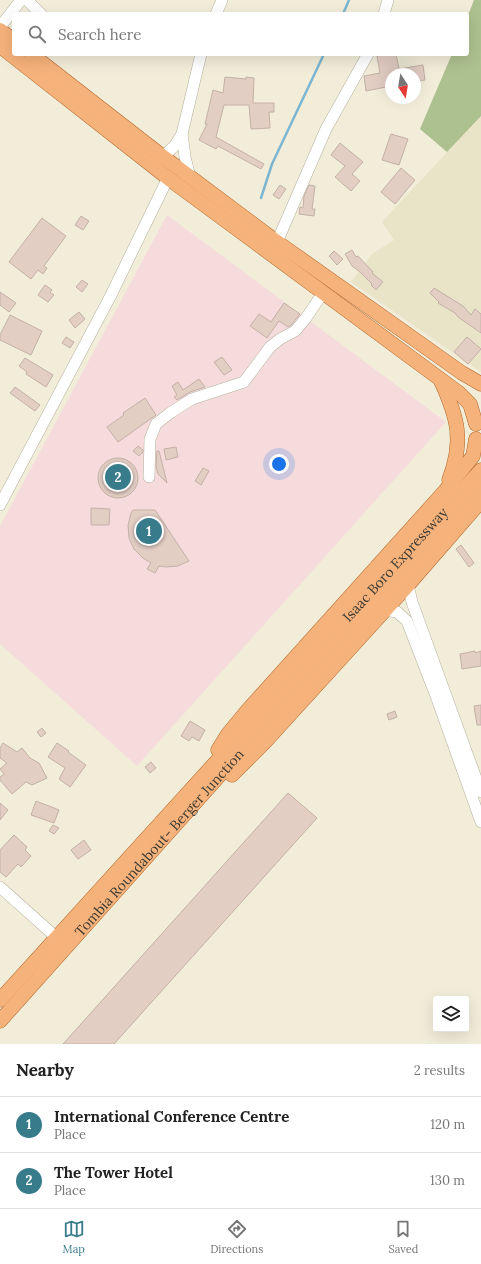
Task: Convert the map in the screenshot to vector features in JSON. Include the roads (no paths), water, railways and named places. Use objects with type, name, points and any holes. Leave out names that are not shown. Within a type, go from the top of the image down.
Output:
[{"type":"main road","points":[[0,30],[12,39]]},
{"type":"main road","points":[[0,46],[12,55]]},
{"type":"main road","points":[[13,56],[168,178],[459,393],[470,404],[476,424],[479,445],[445,491],[247,711],[228,734],[204,775]]},
{"type":"main road","points":[[34,56],[162,156],[278,242],[462,373],[481,384]]},
{"type":"main road","points":[[440,379],[452,404],[456,419],[458,437],[454,467],[445,491]]},
{"type":"main road","points":[[476,424],[481,409]]},
{"type":"main road","name":"Isaac Boro Expressway","points":[[469,499],[481,470]]},
{"type":"main road","name":"Isaac Boro Expressway","points":[[315,661],[481,486]]},
{"type":"main road","points":[[460,525],[469,499]]},
{"type":"main road","points":[[174,827],[190,817],[264,743],[408,585],[460,525],[481,512]]},
{"type":"main road","name":"Tombia Roundabout- Berger Junction","points":[[0,1000],[204,775],[315,661]]},
{"type":"main road","name":"Tombia Roundabout- Berger Junction","points":[[0,1021],[174,827],[315,661]]},
{"type":"street","points":[[0,27],[21,0]]},
{"type":"street","points":[[27,0],[39,12]]},
{"type":"street","points":[[217,12],[222,0]]},
{"type":"street","points":[[385,12],[388,0]]},
{"type":"street","points":[[162,156],[172,149],[182,134],[201,56]]},
{"type":"street","points":[[278,242],[326,129],[367,56]]},
{"type":"street","points":[[182,134],[190,177]]},
{"type":"street","points":[[0,505],[110,297],[168,178]]},
{"type":"street","points":[[149,477],[150,439],[156,424],[192,399],[244,382],[270,347],[280,339],[295,331],[323,293]]},
{"type":"street","points":[[408,585],[414,608],[481,792]]},
{"type":"street","points":[[384,610],[397,612],[407,621],[436,696],[481,822]]},
{"type":"street","points":[[0,887],[57,938]]},
{"type":"waterway","points":[[344,12],[349,0]]},
{"type":"waterway","points":[[261,198],[272,164],[323,56]]},
{"type":"place","name":"The Tower Hotel","points":[[118,477]]},
{"type":"place","name":"International Conference Centre","points":[[149,531]]}]
